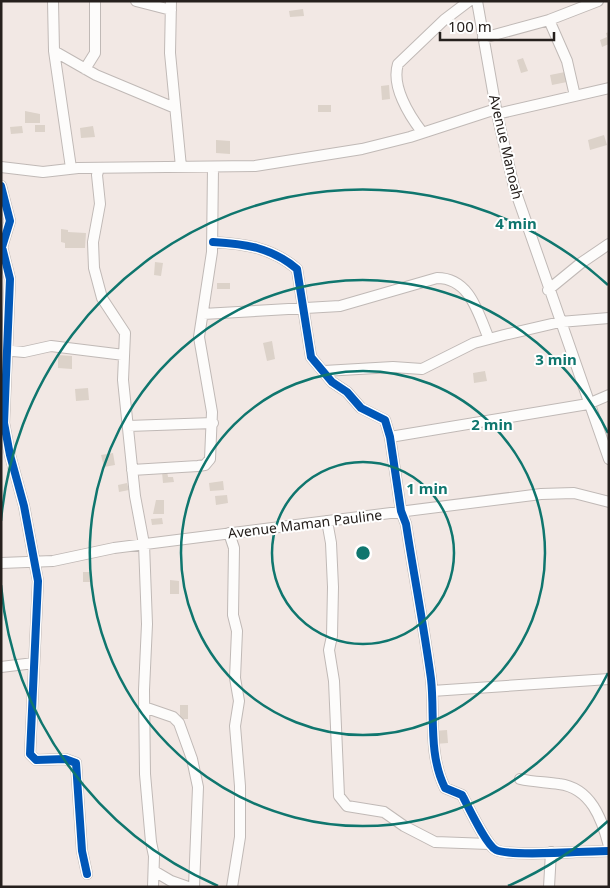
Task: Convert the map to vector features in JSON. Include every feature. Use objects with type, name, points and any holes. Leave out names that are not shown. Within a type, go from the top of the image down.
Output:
[{"type":"street","points":[[53,1],[54,51],[71,168]]},
{"type":"street","points":[[85,70],[95,53],[95,1]]},
{"type":"street","points":[[136,1],[171,5],[170,53],[181,167]]},
{"type":"street","points":[[422,132],[406,112],[396,72],[398,64],[444,20],[469,1]]},
{"type":"street","name":"Avenue Manoah","points":[[477,1],[497,112],[514,187],[548,290],[609,459]]},
{"type":"street","points":[[483,38],[549,20],[598,1]]},
{"type":"street","points":[[549,20],[567,60],[575,96]]},
{"type":"street","points":[[54,51],[85,70],[176,108]]},
{"type":"street","points":[[1,167],[43,172],[71,168],[256,166],[362,149],[497,112],[609,88]]},
{"type":"street","points":[[132,470],[204,465],[210,459],[212,423],[207,373],[200,344],[213,242],[213,167]]},
{"type":"street","points":[[99,168],[97,175],[100,204],[93,242],[94,268],[102,298],[125,333],[123,380],[132,470],[144,544],[148,624],[144,707],[145,774],[154,887]]},
{"type":"street","points":[[1,186],[10,221],[2,247],[10,279],[4,350],[4,423],[38,581],[30,754],[36,760],[65,759],[76,762],[77,802],[87,874]]},
{"type":"street","points":[[213,242],[260,247],[289,262],[299,274],[302,308],[311,357],[332,382],[345,390],[361,408],[385,420],[390,437],[401,511],[406,524],[432,691],[431,718],[442,781],[447,789],[462,795],[468,811],[477,820],[489,844],[496,850],[506,852],[609,851]]},
{"type":"street","points":[[548,290],[580,263],[609,244]]},
{"type":"street","points":[[203,314],[340,306],[437,278],[444,278],[451,279],[468,294],[489,339]]},
{"type":"street","points":[[324,371],[393,367],[422,369],[474,343],[560,322],[609,318]]},
{"type":"street","points":[[4,350],[24,352],[51,346],[124,355]]},
{"type":"street","points":[[390,437],[588,404],[609,395]]},
{"type":"street","points":[[128,426],[212,423]]},
{"type":"street","name":"Avenue Maman Pauline","points":[[1,563],[64,559],[144,544],[560,493],[584,494],[609,502]]},
{"type":"street","points":[[327,521],[331,543],[333,587],[330,650],[334,681],[339,796],[347,806],[384,812],[404,826],[434,842],[489,844]]},
{"type":"street","points":[[229,533],[234,548],[233,615],[237,631],[235,678],[239,701],[235,726],[240,786],[240,837],[232,887]]},
{"type":"street","points":[[1,667],[34,663]]},
{"type":"street","points":[[432,691],[609,679]]},
{"type":"street","points":[[144,707],[173,717],[179,723],[192,760],[198,787],[194,887]]},
{"type":"street","points":[[520,779],[560,784],[579,792],[593,804],[600,815],[609,846]]},
{"type":"street","points":[[549,887],[551,852]]},
{"type":"street","points":[[154,871],[170,881],[188,887]]},
{"type":"building","points":[[303,9],[304,16],[290,17],[289,11]]},
{"type":"building","points":[[609,32],[609,44],[602,47],[600,40],[607,37],[606,33]]},
{"type":"building","points":[[523,58],[528,71],[521,73],[517,60]]},
{"type":"building","points":[[565,72],[567,82],[552,85],[550,75]]},
{"type":"building","points":[[389,85],[390,99],[382,100],[381,86]]},
{"type":"building","points":[[318,105],[331,105],[331,112],[318,112]]},
{"type":"building","points":[[25,111],[40,114],[40,123],[25,123]]},
{"type":"building","points":[[35,125],[45,125],[45,132],[35,132]]},
{"type":"building","points":[[22,126],[23,133],[11,134],[10,127]]},
{"type":"building","points":[[93,126],[95,137],[81,138],[80,128]]},
{"type":"building","points":[[604,135],[607,145],[590,150],[588,140]]},
{"type":"building","points":[[216,140],[230,141],[230,154],[216,153]]},
{"type":"building","points":[[61,229],[68,230],[68,232],[86,233],[85,248],[65,248],[65,243],[61,242]]},
{"type":"building","points":[[155,262],[163,263],[161,276],[154,275]]},
{"type":"building","points":[[217,283],[230,283],[230,289],[217,289]]},
{"type":"building","points":[[272,341],[275,359],[267,361],[263,343]]},
{"type":"building","points":[[58,355],[72,356],[72,369],[58,368]]},
{"type":"building","points":[[485,371],[487,381],[474,383],[473,373]]},
{"type":"building","points":[[88,388],[89,400],[76,401],[75,389]]},
{"type":"building","points":[[113,453],[115,465],[104,467],[101,455]]},
{"type":"building","points":[[167,471],[168,477],[173,477],[174,482],[163,483],[162,472]]},
{"type":"building","points":[[223,481],[224,490],[210,491],[209,483]]},
{"type":"building","points":[[127,483],[129,490],[119,492],[118,485]]},
{"type":"building","points":[[227,495],[228,503],[216,505],[215,496]]},
{"type":"building","points":[[156,500],[164,500],[164,514],[153,514]]},
{"type":"building","points":[[162,518],[163,524],[152,525],[151,519]]},
{"type":"building","points":[[83,572],[90,572],[90,582],[83,582]]},
{"type":"building","points":[[170,580],[179,581],[179,594],[170,594]]},
{"type":"building","points":[[180,705],[188,705],[188,719],[180,719]]},
{"type":"building","points":[[447,730],[448,743],[435,744],[434,731]]},
{"type":"cycle path","points":[[1,186],[10,221],[2,247],[10,279],[4,423],[10,455],[24,506],[38,581],[30,754],[36,760],[65,759],[76,763],[82,851],[87,874]]},
{"type":"cycle path","points":[[213,242],[236,244],[267,251],[297,269],[311,357],[332,382],[347,392],[361,408],[385,420],[390,437],[401,511],[406,524],[431,679],[436,762],[445,788],[462,795],[482,833],[496,850],[517,853],[609,851]]}]
